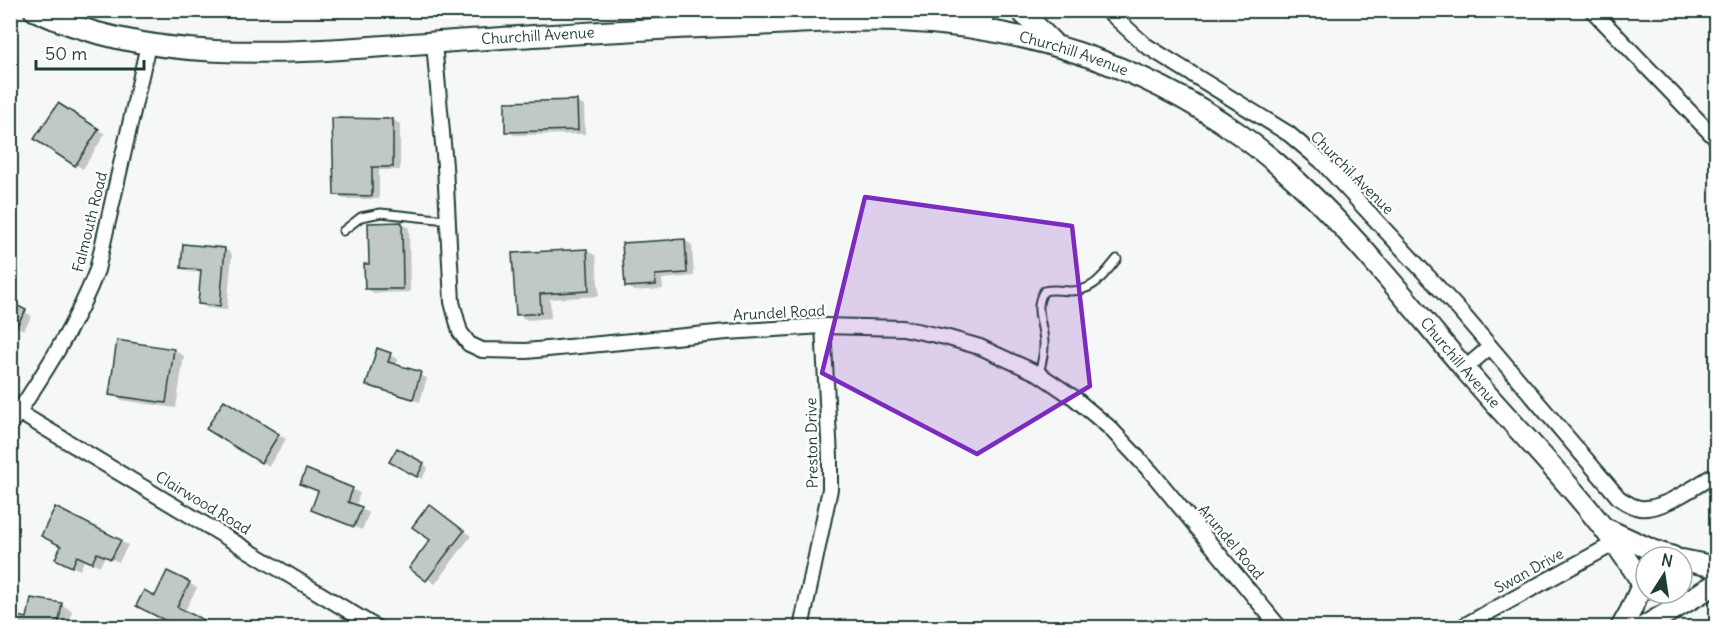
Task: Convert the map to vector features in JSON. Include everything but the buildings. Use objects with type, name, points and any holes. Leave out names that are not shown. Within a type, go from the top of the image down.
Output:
[{"type":"main road","name":"Churchill Avenue","points":[[34,10],[80,28],[148,45],[260,51],[333,49],[720,26],[982,20],[1059,48],[1101,60],[1170,91],[1240,135],[1312,196],[1382,271],[1609,535],[1634,571]]},
{"type":"main road","points":[[900,21],[922,10]]},
{"type":"main road","points":[[1020,10],[1059,48]]},
{"type":"main road","points":[[1609,535],[1637,545]]},
{"type":"main road","points":[[1694,562],[1716,567]]},
{"type":"main road","points":[[1642,627],[1665,621],[1716,584]]},
{"type":"main road","points":[[1621,627],[1635,605]]},
{"type":"main road","name":"Churchill Avenue","points":[[1656,605],[1665,621]]},
{"type":"street","name":"Churchil Avenue","points":[[1107,10],[1145,45],[1289,134],[1321,161],[1460,311],[1618,498],[1638,508],[1650,508],[1664,504],[1716,474]]},
{"type":"street","points":[[1592,10],[1714,132]]},
{"type":"street","name":"Arundel Road","points":[[434,43],[445,166],[452,302],[460,332],[469,344],[482,350],[526,351],[727,332],[822,326],[903,328],[980,347],[1039,374],[1073,397],[1110,428],[1138,458],[1280,627]]},
{"type":"street","name":"Falmouth Road","points":[[10,425],[15,409],[72,325],[97,270],[148,45]]},
{"type":"street","name":"Preston Drive","points":[[801,627],[830,489],[828,400],[822,326]]},
{"type":"street","points":[[1464,369],[1490,347]]},
{"type":"street","name":"Clairwood Road","points":[[15,409],[372,626]]},
{"type":"street","name":"Swan Drive","points":[[1460,627],[1609,535]]},
{"type":"lane","points":[[343,231],[361,217],[381,213],[447,220]]},
{"type":"lane","points":[[1039,374],[1044,347],[1038,315],[1039,298],[1044,291],[1082,291],[1095,284],[1117,259]]},
{"type":"highlighted area","points":[[865,197],[1072,226],[1090,386],[977,454],[822,373]]}]
